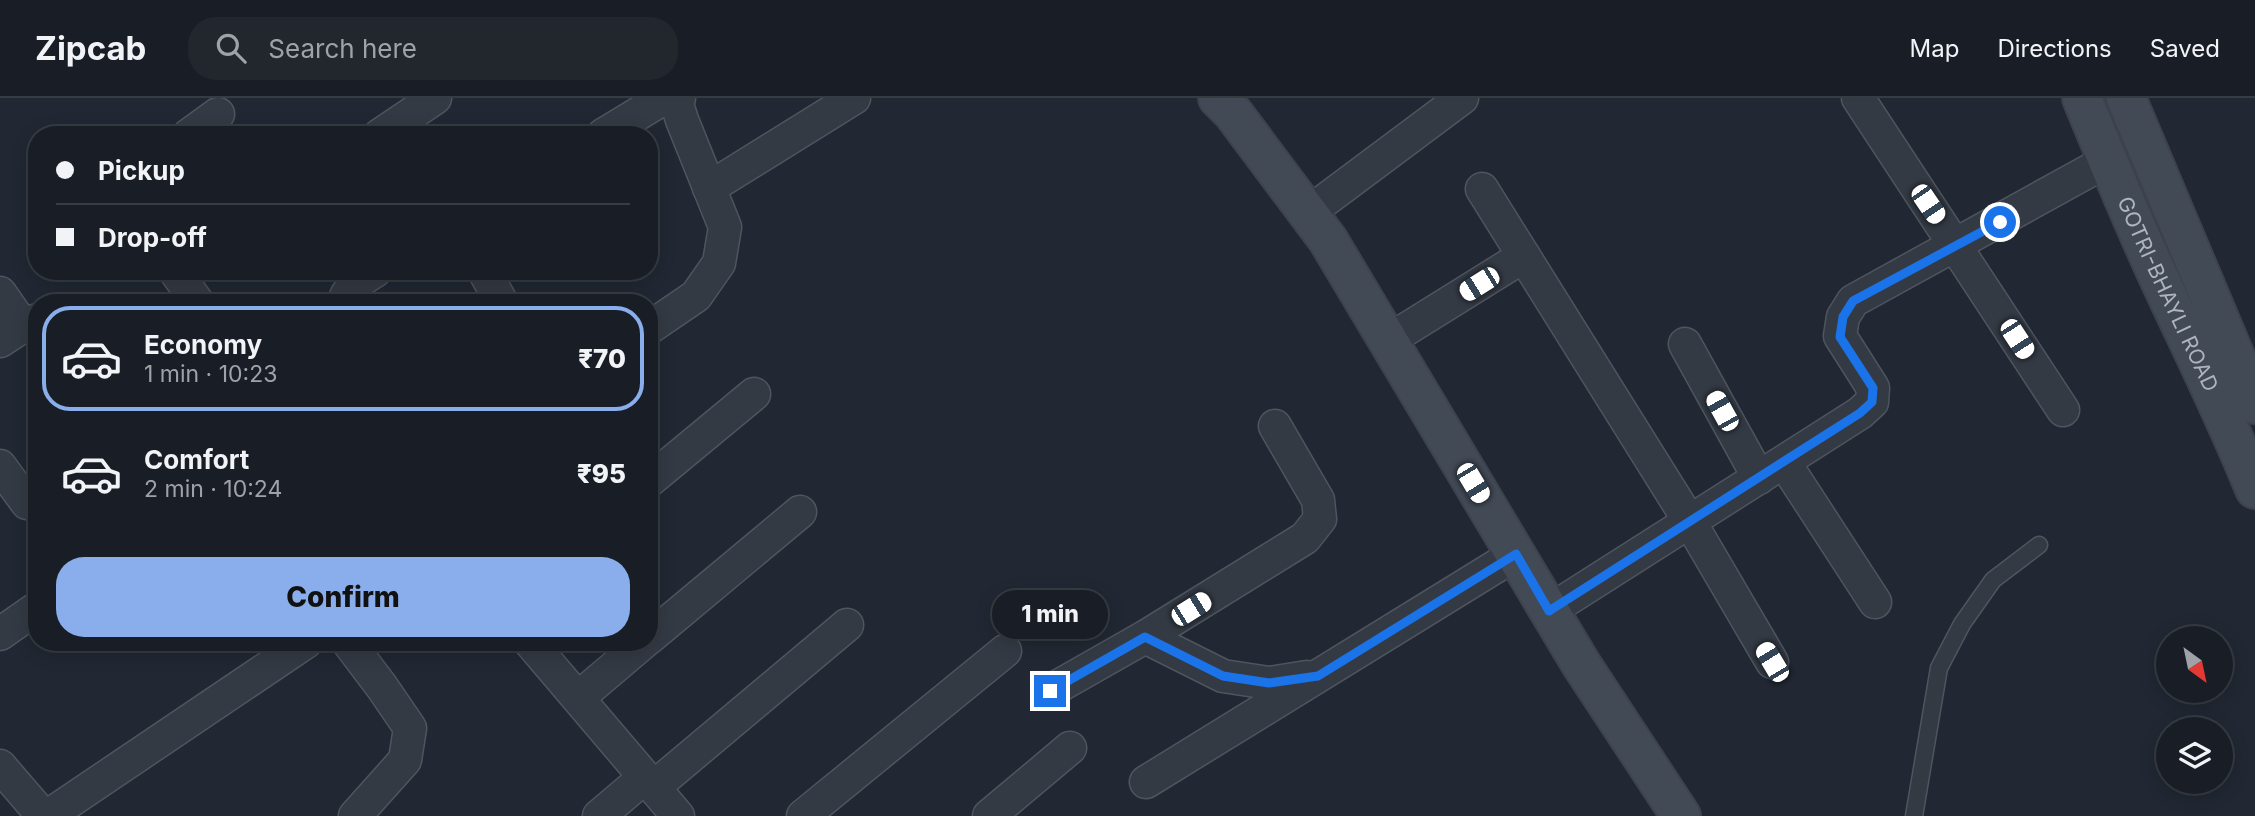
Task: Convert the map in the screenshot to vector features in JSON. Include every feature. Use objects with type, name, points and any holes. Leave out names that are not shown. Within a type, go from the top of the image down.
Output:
[{"type":"street","points":[[393,126],[435,98]]},
{"type":"street","points":[[658,322],[696,296],[719,263],[725,227],[682,120],[677,104],[679,98]]},
{"type":"street","points":[[709,188],[853,98]]},
{"type":"street","points":[[1218,98],[1233,113],[1328,240],[1581,664],[1681,816]]},
{"type":"street","points":[[1308,213],[1462,98]]},
{"type":"street","points":[[1858,98],[2063,410]]},
{"type":"street","name":"GOTRI-BHAYLI ROAD","points":[[2082,98],[2107,161],[2231,429],[2255,489]]},
{"type":"street","name":"GOTRI-BHAYLI ROAD","points":[[2126,98],[2255,404]]},
{"type":"street","points":[[616,126],[649,102]]},
{"type":"street","points":[[201,126],[218,114]]},
{"type":"street","points":[[1549,611],[1772,470],[1860,413],[1872,402],[1873,388],[1840,337],[1843,317],[1853,301],[2107,161]]},
{"type":"street","points":[[1482,189],[1690,522],[1772,662]]},
{"type":"street","points":[[1389,340],[1524,256]]},
{"type":"street","points":[[346,294],[361,280]]},
{"type":"street","points":[[0,293],[20,329]]},
{"type":"street","points":[[1685,344],[1772,470],[1875,602]]},
{"type":"street","points":[[658,474],[754,394]]},
{"type":"street","points":[[1050,691],[1145,637],[1305,538],[1320,519],[1318,500],[1275,426]]},
{"type":"street","points":[[0,466],[27,503]]},
{"type":"street","points":[[658,630],[800,512]]},
{"type":"street","points":[[1146,782],[1516,554]]},
{"type":"street","points":[[0,634],[28,614]]},
{"type":"street","points":[[599,816],[649,782],[847,625]]},
{"type":"street","points":[[1145,637],[1223,676],[1269,683],[1318,676]]},
{"type":"street","points":[[803,816],[1005,650]]},
{"type":"street","points":[[0,766],[46,816],[293,651]]},
{"type":"street","points":[[355,651],[410,728],[405,760],[355,816]]},
{"type":"street","points":[[538,651],[678,816]]},
{"type":"street","points":[[578,698],[633,651]]},
{"type":"street","points":[[989,816],[1070,748]]},
{"type":"lane","points":[[1914,816],[1939,668],[1962,624],[1993,580],[2039,545]]},
{"type":"route","points":[[1050,691],[1145,637],[1223,676],[1269,683],[1318,676],[1516,554],[1549,611],[1860,413],[1872,402],[1873,388],[1840,337],[1843,317],[1853,301],[2000,222]]}]
